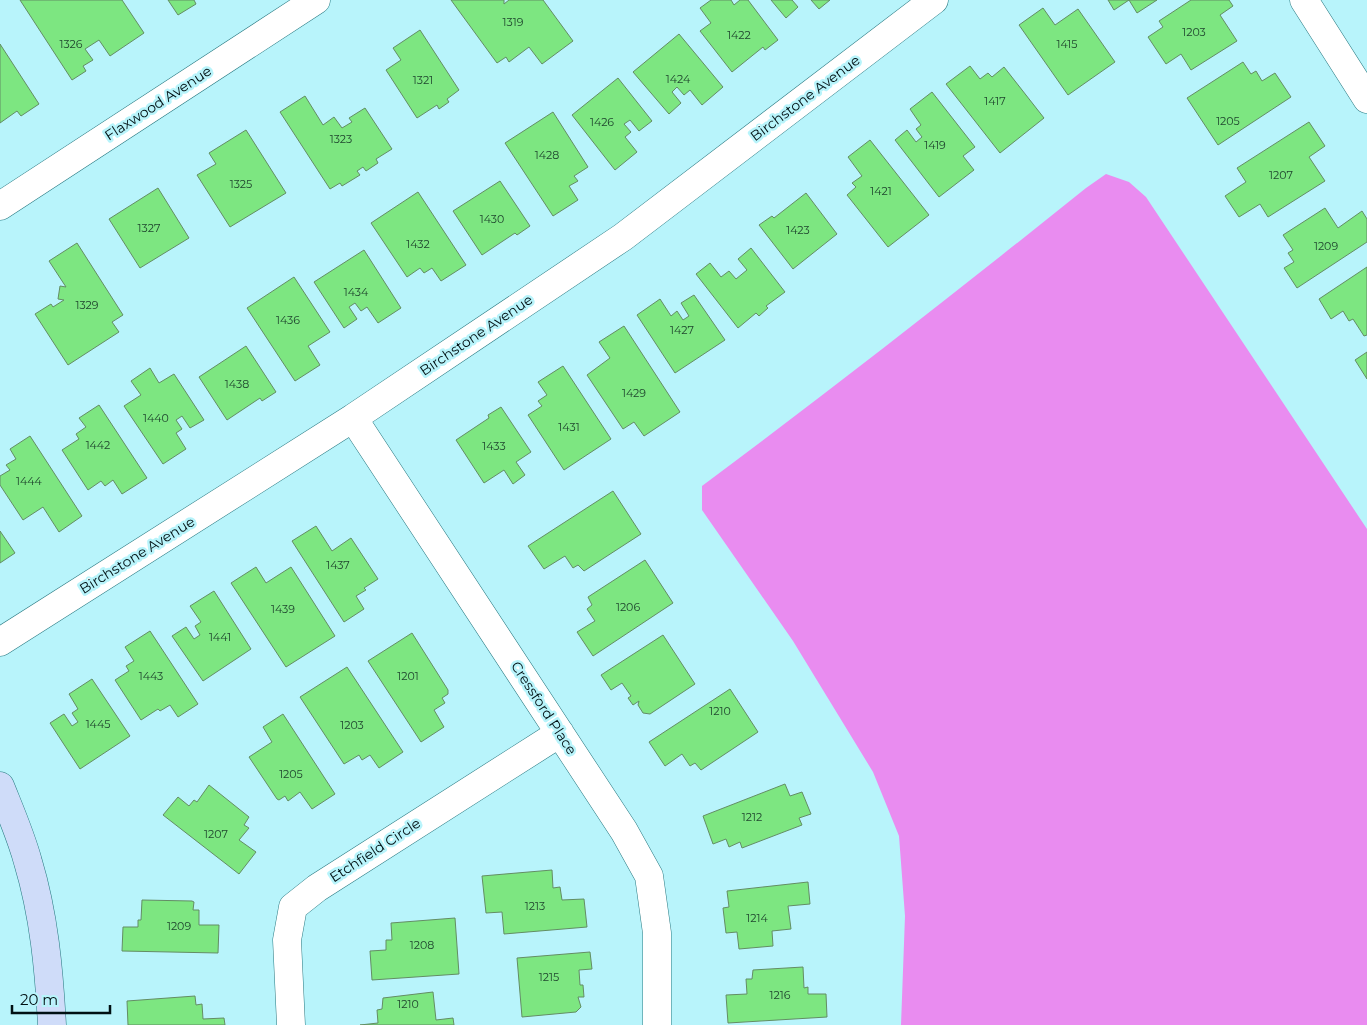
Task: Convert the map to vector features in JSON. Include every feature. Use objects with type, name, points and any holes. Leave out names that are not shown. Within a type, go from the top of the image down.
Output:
[{"type":"street","name":"Flaxwood Avenue","points":[[0,206],[316,0]]},
{"type":"street","name":"Birchstone Avenue","points":[[0,642],[353,418],[622,237],[934,0]]},
{"type":"street","points":[[1304,0],[1367,99]]},
{"type":"street","name":"Cressford Place","points":[[353,418],[624,831],[649,876],[657,933],[657,1025]]},
{"type":"street","name":"Etchfield Circle","points":[[291,1025],[287,940],[293,907],[317,888],[560,732]]},
{"type":"street","points":[[0,786],[28,862],[42,921],[52,1025]]},
{"type":"shaded area","points":[[1106,174],[1129,182],[1146,197],[1367,529],[1367,1025],[901,1025],[905,916],[899,836],[873,772],[793,641],[702,510],[702,486],[943,302]]},
{"type":"building","points":[[20,0],[122,0],[144,33],[110,56],[99,40],[85,49],[93,60],[83,66],[86,71],[72,80]]},
{"type":"building","points":[[168,0],[194,0],[196,4],[178,15]]},
{"type":"building","points":[[451,0],[504,0],[504,4],[509,0],[543,0],[573,41],[542,64],[529,47],[509,62],[506,57],[497,63]]},
{"type":"building","points":[[711,0],[731,0],[734,5],[740,0],[748,0],[778,40],[765,50],[763,47],[732,72],[700,31],[711,23],[700,8]]},
{"type":"building","points":[[771,0],[792,0],[798,7],[786,18]]},
{"type":"building","points":[[811,0],[830,0],[819,9]]},
{"type":"building","points":[[1108,0],[1129,0],[1114,10]]},
{"type":"building","points":[[1129,0],[1157,0],[1137,13]]},
{"type":"building","points":[[1191,0],[1229,0],[1233,6],[1220,15],[1237,41],[1191,70],[1181,54],[1166,64],[1148,37],[1163,27],[1159,21]]},
{"type":"building","points":[[1043,8],[1055,25],[1078,9],[1115,62],[1068,95],[1019,25]]},
{"type":"building","points":[[420,30],[459,90],[447,99],[449,102],[439,109],[437,105],[417,118],[386,70],[401,60],[393,48]]},
{"type":"building","points":[[679,34],[723,87],[702,105],[690,90],[684,95],[677,87],[672,92],[681,103],[669,114],[633,72]]},
{"type":"building","points":[[0,44],[39,104],[21,116],[17,111],[0,123]]},
{"type":"building","points":[[1243,62],[1251,74],[1256,71],[1262,81],[1275,73],[1291,97],[1218,145],[1187,98]]},
{"type":"building","points":[[970,66],[980,79],[988,73],[992,77],[1004,67],[1044,118],[1000,153],[946,84]]},
{"type":"building","points":[[618,78],[652,121],[639,131],[630,120],[624,124],[631,132],[625,137],[637,152],[615,170],[572,115]]},
{"type":"building","points":[[932,92],[975,147],[963,156],[974,170],[939,197],[895,140],[907,130],[916,142],[922,137],[916,129],[921,125],[910,109]]},
{"type":"building","points":[[305,96],[323,125],[334,117],[342,128],[352,122],[349,118],[365,108],[392,149],[376,159],[378,163],[366,171],[363,167],[357,171],[360,175],[342,186],[340,183],[330,189],[280,112]]},
{"type":"building","points":[[553,112],[588,167],[574,176],[578,181],[569,186],[578,200],[553,216],[505,143]]},
{"type":"building","points":[[1309,122],[1325,146],[1309,157],[1325,181],[1268,217],[1260,204],[1239,217],[1225,196],[1246,182],[1237,168]]},
{"type":"building","points":[[246,130],[286,193],[230,227],[197,175],[216,164],[209,153]]},
{"type":"building","points":[[870,140],[929,215],[888,247],[847,195],[856,187],[852,183],[862,176],[848,157]]},
{"type":"building","points":[[500,181],[530,226],[517,235],[515,233],[482,255],[453,211]]},
{"type":"building","points":[[158,188],[189,238],[140,268],[109,219]]},
{"type":"building","points":[[418,192],[466,265],[441,281],[432,268],[424,273],[420,268],[407,277],[371,223]]},
{"type":"building","points":[[806,193],[837,234],[793,269],[759,225],[772,216],[774,218]]},
{"type":"building","points":[[1325,208],[1338,228],[1362,211],[1367,219],[1367,242],[1297,288],[1284,268],[1294,262],[1288,253],[1293,250],[1283,235]]},
{"type":"building","points":[[77,243],[123,315],[112,322],[119,332],[68,365],[35,314],[51,304],[53,307],[64,300],[58,299],[60,286],[66,287],[49,261]]},
{"type":"building","points":[[751,248],[785,292],[766,306],[768,308],[759,316],[756,313],[738,328],[696,274],[710,263],[721,277],[729,271],[736,279],[747,270],[738,259]]},
{"type":"building","points":[[364,250],[401,308],[378,323],[367,307],[361,311],[355,303],[349,307],[357,319],[344,328],[314,282]]},
{"type":"building","points":[[1367,267],[1367,335],[1364,336],[1353,319],[1349,321],[1343,311],[1331,319],[1319,299]]},
{"type":"building","points":[[294,277],[330,332],[308,346],[320,365],[295,381],[247,308]]},
{"type":"building","points":[[694,295],[725,340],[675,373],[637,315],[660,299],[671,316],[677,311],[683,320],[689,316],[681,303]]},
{"type":"building","points":[[624,326],[680,412],[644,436],[634,422],[623,429],[587,375],[610,358],[599,342]]},
{"type":"building","points":[[246,346],[276,392],[262,401],[260,398],[227,420],[199,377]]},
{"type":"building","points":[[1367,352],[1367,379],[1355,360]]},
{"type":"building","points":[[563,366],[611,439],[564,470],[528,415],[542,406],[538,401],[547,395],[538,382]]},
{"type":"building","points":[[150,368],[159,383],[174,374],[204,420],[190,428],[182,416],[176,420],[182,429],[176,433],[186,449],[163,464],[124,406],[141,395],[131,381]]},
{"type":"building","points":[[99,405],[147,478],[122,494],[113,480],[105,486],[101,481],[88,490],[62,450],[79,439],[76,434],[86,427],[79,418]]},
{"type":"building","points":[[501,407],[531,452],[516,462],[525,475],[513,484],[504,470],[484,483],[456,440],[489,418],[488,415]]},
{"type":"building","points":[[30,436],[82,516],[59,532],[43,507],[23,520],[0,485],[0,476],[10,470],[6,465],[16,459],[10,449]]},
{"type":"building","points":[[613,491],[641,534],[584,571],[578,565],[573,568],[565,556],[544,569],[528,546]]},
{"type":"building","points":[[316,526],[332,551],[351,538],[378,579],[356,596],[364,609],[344,622],[292,541]]},
{"type":"building","points":[[0,531],[15,553],[0,563]]},
{"type":"building","points":[[645,560],[673,603],[593,656],[577,632],[595,621],[587,609],[592,605],[588,597]]},
{"type":"building","points":[[256,567],[266,583],[291,567],[335,636],[286,667],[231,583]]},
{"type":"building","points":[[214,591],[251,649],[203,681],[172,636],[186,627],[194,639],[200,635],[195,626],[201,622],[190,606]]},
{"type":"building","points":[[150,631],[198,704],[178,717],[170,705],[160,711],[158,709],[141,720],[115,680],[129,671],[126,666],[134,661],[125,647]]},
{"type":"building","points":[[412,633],[448,690],[448,694],[442,698],[445,703],[434,710],[444,727],[421,742],[368,661]]},
{"type":"building","points":[[663,635],[695,684],[650,714],[643,713],[638,705],[639,701],[633,705],[628,698],[631,696],[622,683],[611,690],[601,675]]},
{"type":"building","points":[[347,667],[403,752],[379,768],[370,755],[362,760],[359,755],[344,764],[300,697]]},
{"type":"building","points":[[92,679],[130,736],[80,769],[50,723],[64,714],[72,726],[78,722],[72,713],[78,709],[69,694]]},
{"type":"building","points":[[730,689],[758,732],[701,770],[695,763],[690,766],[682,754],[665,766],[649,742]]},
{"type":"building","points":[[283,714],[335,794],[312,809],[300,792],[288,801],[285,796],[279,800],[277,799],[249,757],[272,742],[263,727]]},
{"type":"building","points":[[785,784],[790,796],[802,792],[811,814],[799,818],[802,825],[742,848],[740,842],[729,847],[726,839],[713,844],[703,816]]},
{"type":"building","points":[[209,785],[249,817],[244,825],[249,828],[239,840],[256,852],[239,874],[163,815],[178,797],[189,806],[194,800],[197,802]]},
{"type":"building","points":[[552,870],[553,888],[560,887],[562,900],[584,899],[587,927],[504,934],[502,912],[486,913],[482,876]]},
{"type":"building","points":[[808,882],[810,904],[788,906],[791,929],[772,931],[773,946],[739,949],[737,932],[726,933],[723,908],[729,907],[727,891]]},
{"type":"building","points":[[142,900],[194,902],[193,910],[199,910],[199,925],[219,925],[218,953],[122,951],[123,927],[138,927],[138,920],[141,920]]},
{"type":"building","points":[[455,918],[459,974],[372,980],[370,951],[386,950],[386,940],[392,940],[391,923]]},
{"type":"building","points":[[590,952],[592,969],[579,970],[580,985],[583,985],[584,997],[578,997],[581,1007],[576,1012],[522,1017],[517,958]]},
{"type":"building","points":[[803,967],[804,988],[808,987],[808,994],[826,994],[827,1017],[728,1023],[726,995],[747,994],[746,979],[752,979],[753,970]]},
{"type":"building","points":[[433,992],[436,1020],[453,1018],[454,1025],[360,1025],[378,1023],[377,1010],[382,1009],[383,998]]},
{"type":"building","points":[[195,996],[196,1005],[202,1004],[203,1019],[224,1018],[225,1025],[128,1025],[127,1001]]}]
